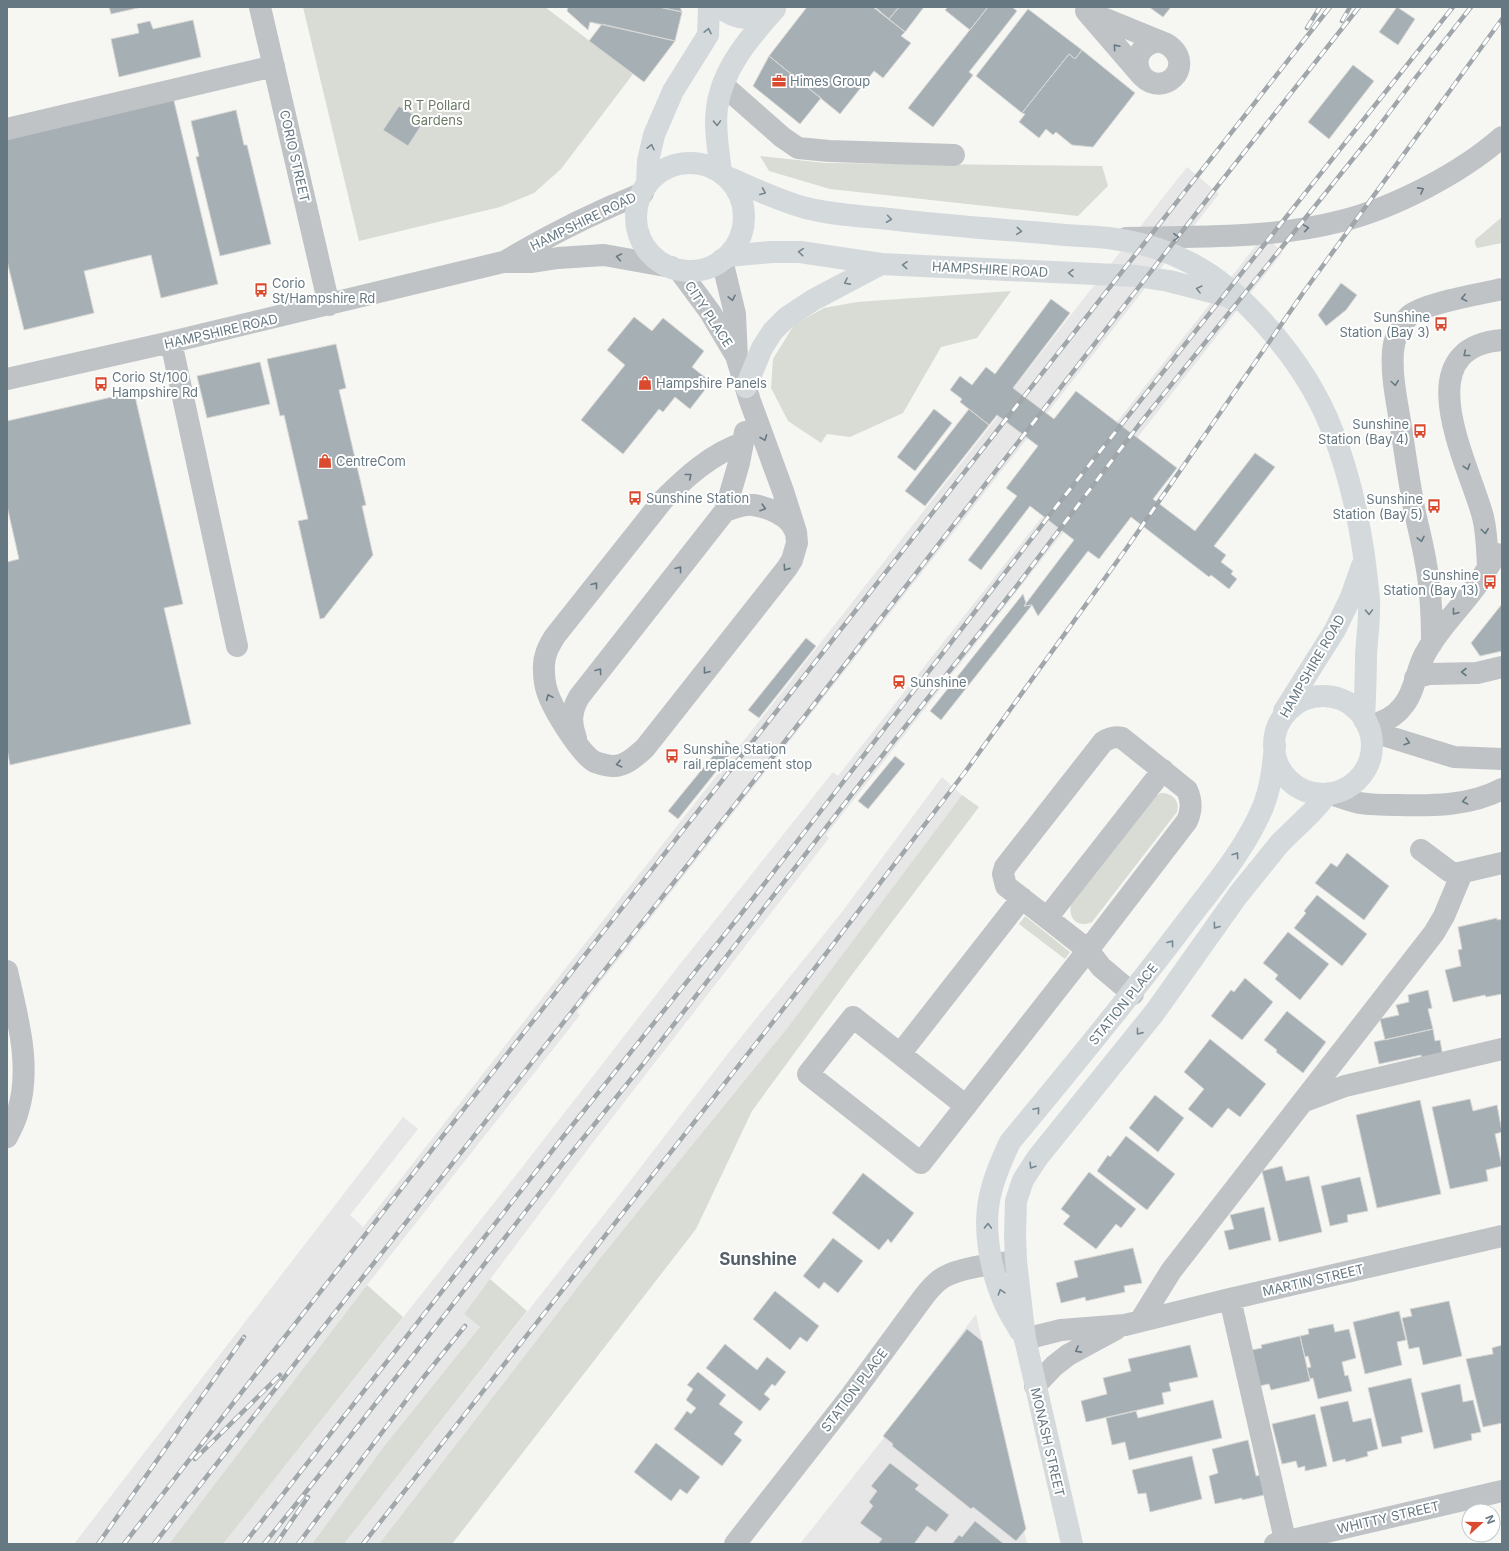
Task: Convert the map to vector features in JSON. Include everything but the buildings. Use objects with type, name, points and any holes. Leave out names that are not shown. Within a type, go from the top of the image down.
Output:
[{"type":"main road","points":[[645,189],[648,161],[654,135],[673,91],[708,35],[710,7]]},
{"type":"main road","points":[[720,7],[735,16],[749,19],[763,16],[776,8]]},
{"type":"main road","points":[[724,175],[717,109],[723,85],[744,46],[776,8]]},
{"type":"main road","points":[[688,163],[699,164],[711,167],[724,175],[735,187],[741,198],[744,210],[744,223],[736,246],[725,258],[711,267],[695,271],[675,268],[652,255],[640,236],[637,214],[638,203],[645,189],[655,176],[676,165],[688,163]]},
{"type":"main road","name":"HAMPSHIRE ROAD","points":[[724,175],[784,201],[831,213],[1109,238],[1147,247],[1180,257],[1210,275],[1249,307],[1279,340],[1312,390],[1332,429],[1344,463],[1362,537],[1369,615],[1367,726]]},
{"type":"main road","name":"HAMPSHIRE ROAD","points":[[725,258],[771,252],[800,252],[882,264],[1136,276],[1153,278],[1227,296],[1249,307]]},
{"type":"main road","points":[[748,394],[762,348],[773,331],[786,318],[808,303],[882,264]]},
{"type":"main road","name":"HAMPSHIRE ROAD","points":[[1276,737],[1290,701],[1314,666],[1335,630],[1357,583],[1364,559]]},
{"type":"main road","points":[[1322,696],[1339,699],[1346,702],[1359,713],[1367,726],[1372,747],[1365,771],[1360,778],[1347,788],[1329,794],[1308,792],[1299,788],[1284,774],[1276,755],[1276,737],[1286,714],[1295,706],[1306,700],[1322,696]]},
{"type":"main road","name":"STATION PLACE","points":[[992,1265],[987,1235],[988,1204],[994,1181],[1010,1142],[1133,994],[1213,887],[1249,834],[1263,807],[1270,784],[1276,737]]},
{"type":"main road","name":"STATION PLACE","points":[[1016,1261],[1014,1235],[1016,1201],[1024,1180],[1038,1157],[1155,1012],[1243,889],[1280,843],[1329,794]]},
{"type":"main road","points":[[1133,994],[1155,1012]]},
{"type":"main road","name":"MONASH STREET","points":[[1016,1261],[1025,1339],[1072,1544]]},
{"type":"main road","name":"MONASH STREET","points":[[992,1265],[1005,1304],[1025,1339]]},
{"type":"street","name":"CORIO STREET","points":[[260,7],[329,305]]},
{"type":"street","points":[[1084,9],[1173,48],[1178,56],[1179,65],[1176,74],[1169,82],[1158,84],[1146,81],[1084,9]]},
{"type":"street","points":[[1142,76],[1139,72],[1137,61],[1144,47],[1153,43],[1164,43]]},
{"type":"street","points":[[7,129],[274,66]]},
{"type":"street","points":[[723,85],[782,137],[798,148],[829,152],[954,155]]},
{"type":"street","name":"HAMPSHIRE ROAD","points":[[1109,238],[1238,235],[1287,231],[1343,221],[1386,206],[1419,191],[1460,168],[1502,137]]},
{"type":"street","name":"HAMPSHIRE ROAD","points":[[503,262],[552,233],[645,189]]},
{"type":"street","name":"HAMPSHIRE ROAD","points":[[7,379],[329,305],[503,262],[532,262],[558,258],[604,255],[675,268]]},
{"type":"street","name":"CITY PLACE","points":[[725,258],[735,314],[738,359],[748,394],[796,532]]},
{"type":"street","name":"CITY PLACE","points":[[675,268],[710,312],[738,359]]},
{"type":"street","points":[[1432,643],[1432,615],[1429,585],[1426,563],[1414,509],[1401,429],[1394,379],[1393,350],[1400,330],[1405,321],[1412,314],[1443,303],[1502,288]]},
{"type":"street","points":[[1488,566],[1483,518],[1457,438],[1448,391],[1452,372],[1461,358],[1482,343],[1502,340]]},
{"type":"street","points":[[171,342],[237,646]]},
{"type":"street","points":[[577,743],[571,724],[574,705],[579,697],[725,510],[739,463],[743,443],[748,394]]},
{"type":"street","points":[[725,510],[745,505],[760,507],[786,518],[796,532],[797,543],[792,560],[645,748],[628,762],[615,766],[596,762],[588,757],[577,743],[555,710],[546,690],[544,659],[549,644],[663,500],[705,463],[726,450],[743,443]]},
{"type":"street","points":[[1367,726],[1389,718],[1401,709],[1408,698],[1420,666],[1432,643],[1479,582],[1502,546]]},
{"type":"street","points":[[1415,678],[1429,674],[1477,673],[1502,666]]},
{"type":"street","points":[[1367,726],[1454,757],[1502,758]]},
{"type":"street","points":[[966,1106],[853,1017],[808,1074],[921,1163],[966,1106],[1088,950],[1182,827],[1190,814],[1192,805],[1187,790],[1122,738],[1114,737],[1103,742],[1005,868],[1003,874],[1006,886],[1088,950],[1101,967],[1133,994]]},
{"type":"street","points":[[1480,758],[1502,748]]},
{"type":"street","points":[[1047,918],[1163,770]]},
{"type":"street","points":[[1329,794],[1372,805],[1419,806],[1452,803],[1473,799],[1502,789]]},
{"type":"street","points":[[1420,850],[1455,874],[1502,863]]},
{"type":"street","points":[[1132,1323],[1434,932],[1444,916],[1462,873]]},
{"type":"street","points":[[900,1054],[1022,898]]},
{"type":"street","points":[[7,971],[24,1055],[23,1087],[18,1112],[7,1137]]},
{"type":"street","points":[[1304,1101],[1345,1086],[1502,1049]]},
{"type":"street","name":"MARTIN STREET","points":[[1025,1339],[1062,1330],[1132,1323],[1502,1236]]},
{"type":"street","name":"STATION PLACE","points":[[735,1544],[850,1397],[933,1286],[943,1278],[954,1273],[1016,1261]]},
{"type":"street","points":[[1230,1299],[1282,1543]]},
{"type":"street","name":"MARTIN STREET","points":[[1035,1386],[1054,1366],[1068,1355],[1132,1323]]},
{"type":"street","name":"WHITTY STREET","points":[[1282,1543],[1502,1491]]},
{"type":"shaded area","points":[[1187,167],[1219,194],[577,1012],[580,1015],[367,1285],[169,1544],[74,1544],[403,1117],[418,1129],[350,1215],[363,1227],[1002,411],[998,408]]},
{"type":"shaded area","points":[[1265,234],[1282,253],[826,835],[829,838],[591,1145],[464,1314],[480,1327],[385,1445],[312,1544],[223,1544],[513,1179],[677,968],[833,772],[838,776]]},
{"type":"shaded area","points":[[942,777],[962,795],[788,1027],[601,1257],[379,1544],[344,1544],[617,1198],[730,1051],[842,912]]},
{"type":"shaded area","points":[[976,1314],[1027,1544],[800,1544],[883,1439]]},
{"type":"green space","name":"R T Pollard Gardens","points":[[303,7],[545,7],[633,74],[561,169],[534,193],[500,207],[359,241]]},
{"type":"green space","points":[[760,156],[825,163],[1102,166],[1108,186],[1078,216],[830,189],[769,171]]},
{"type":"green space","points":[[1502,217],[1502,243],[1477,248],[1475,240]]},
{"type":"green space","points":[[1011,291],[977,338],[941,347],[903,413],[850,437],[827,434],[821,443],[788,421],[771,388],[773,359],[794,325],[824,308],[857,302]]},
{"type":"green space","points":[[1161,793],[1169,794],[1175,798],[1178,808],[1177,812],[1092,922],[1087,924],[1079,923],[1073,919],[1071,915],[1071,905],[1156,796]]},
{"type":"green space","points":[[962,795],[979,807],[851,976],[752,1111],[696,1229],[452,1544],[379,1544],[601,1257],[788,1027]]},
{"type":"green space","points":[[1025,916],[1070,952],[1065,959],[1019,924]]},
{"type":"green space","points":[[490,1279],[527,1311],[344,1544],[312,1544],[385,1445],[480,1327],[464,1314]]},
{"type":"green space","points":[[367,1285],[403,1317],[223,1544],[169,1544]]},
{"type":"railway","points":[[1307,28],[1320,7]]},
{"type":"railway","points":[[124,1544],[262,1366],[1330,7]]},
{"type":"railway","points":[[1342,21],[1350,7]]},
{"type":"railway","points":[[154,1544],[808,712],[1216,188],[1359,7]]},
{"type":"railway","points":[[244,1544],[559,1142],[741,914],[1059,503],[1453,7]]},
{"type":"railway","points":[[264,1544],[337,1453],[564,1162],[644,1063],[859,785],[1016,587],[1138,426],[1373,134],[1471,7]]},
{"type":"railway","points":[[363,1544],[802,985],[965,772],[1126,549],[1303,293],[1502,19]]},
{"type":"railway","points":[[298,1544],[423,1378],[465,1326]]},
{"type":"railway","points":[[98,1544],[244,1337]]},
{"type":"railway","points":[[195,1459],[280,1375]]},
{"type":"railway","points":[[276,1544],[308,1497]]},
{"type":"place","name":"Himes Group","points":[[779,81]]},
{"type":"place","name":"Corio St/Hampshire Rd","points":[[261,290]]},
{"type":"place","name":"Sunshine Station (Bay 3)","points":[[1441,324]]},
{"type":"place","name":"Hampshire Panels","points":[[645,383]]},
{"type":"place","name":"Corio St/100 Hampshire Rd","points":[[101,384]]},
{"type":"place","name":"Sunshine Station (Bay 4)","points":[[1420,431]]},
{"type":"place","name":"CentreCom","points":[[325,461]]},
{"type":"place","name":"Sunshine Station","points":[[635,498]]},
{"type":"place","name":"Sunshine Station (Bay 5)","points":[[1434,506]]},
{"type":"place","name":"Sunshine Station (Bay 13)","points":[[1490,582]]},
{"type":"place","name":"Sunshine","points":[[899,682]]},
{"type":"place","name":"Sunshine Station rail replacement stop","points":[[672,756]]},
{"type":"district","name":"Sunshine","points":[[758,1259]]}]
